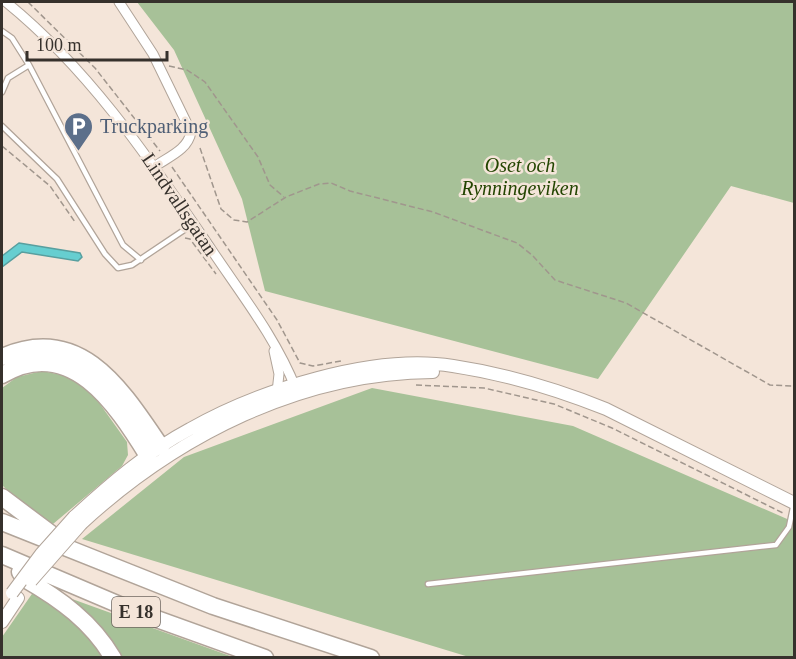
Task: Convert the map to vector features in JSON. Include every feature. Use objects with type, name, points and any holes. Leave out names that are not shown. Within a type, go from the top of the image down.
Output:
[{"type":"highway","points":[[2,357],[42,347],[68,351],[81,356],[112,381],[157,456]]},
{"type":"highway","points":[[2,375],[25,365],[39,363],[61,365],[81,374],[102,393],[157,456]]},
{"type":"highway","name":"E 18","points":[[2,497],[51,532],[61,546]]},
{"type":"highway","name":"E 18","points":[[2,522],[213,606],[371,657]]},
{"type":"highway","name":"E 18","points":[[6,557],[25,579],[55,596],[87,623],[113,657]]},
{"type":"highway","name":"E 18","points":[[6,557],[129,609],[265,657]]},
{"type":"street","name":"Lindvallsgatan","points":[[6,2],[46,37],[124,125],[270,337],[296,390]]},
{"type":"street","points":[[118,2],[159,67],[191,132],[190,140],[182,149],[154,166]]},
{"type":"street","name":"Lindvallsgatan","points":[[270,337],[279,374],[277,392]]},
{"type":"street","points":[[2,608],[52,554],[78,520],[157,456],[217,415],[277,392],[371,377],[470,371],[523,380],[596,405],[794,503]]},
{"type":"street","points":[[157,456],[296,390]]},
{"type":"street","points":[[2,622],[15,596]]},
{"type":"lane","points":[[2,31],[12,38],[29,65],[123,244],[131,254],[141,260]]},
{"type":"lane","points":[[2,92],[8,78],[29,65]]},
{"type":"lane","points":[[2,126],[57,179],[105,254],[118,268],[132,266],[193,224]]},
{"type":"lane","points":[[428,584],[777,545],[789,527],[794,503]]},
{"type":"path","points":[[28,2],[95,68],[166,159],[277,320],[300,363],[313,366],[346,360]]},
{"type":"path","points":[[159,67],[187,70],[205,82],[258,157],[270,185],[286,197]]},
{"type":"path","points":[[200,148],[221,209],[234,220],[247,222],[286,197],[319,184],[332,183],[497,234],[517,243],[532,255],[555,280],[626,303],[770,385],[795,386]]},
{"type":"path","points":[[412,384],[424,387],[484,388],[554,404],[612,428],[791,517]]},
{"type":"green space","name":"Oset och Rynningeviken","points":[[137,2],[794,2],[794,203],[731,186],[598,379],[265,291],[242,199],[174,50]]},
{"type":"green space","points":[[42,371],[67,376],[86,387],[127,442],[128,455],[122,466],[53,524],[21,504],[2,485],[2,388],[17,377]]},
{"type":"green space","points":[[372,388],[573,426],[794,522],[794,657],[469,657],[82,539],[184,457]]},
{"type":"green space","points":[[34,591],[87,632],[106,658],[2,658],[2,637]]},
{"type":"green space","points":[[61,595],[233,657],[118,657]]},
{"type":"water","points":[[19,243],[80,253],[82,257],[78,261],[22,252],[2,267],[2,256]]},
{"type":"place","name":"Truckparking","points":[[79,152]]}]
